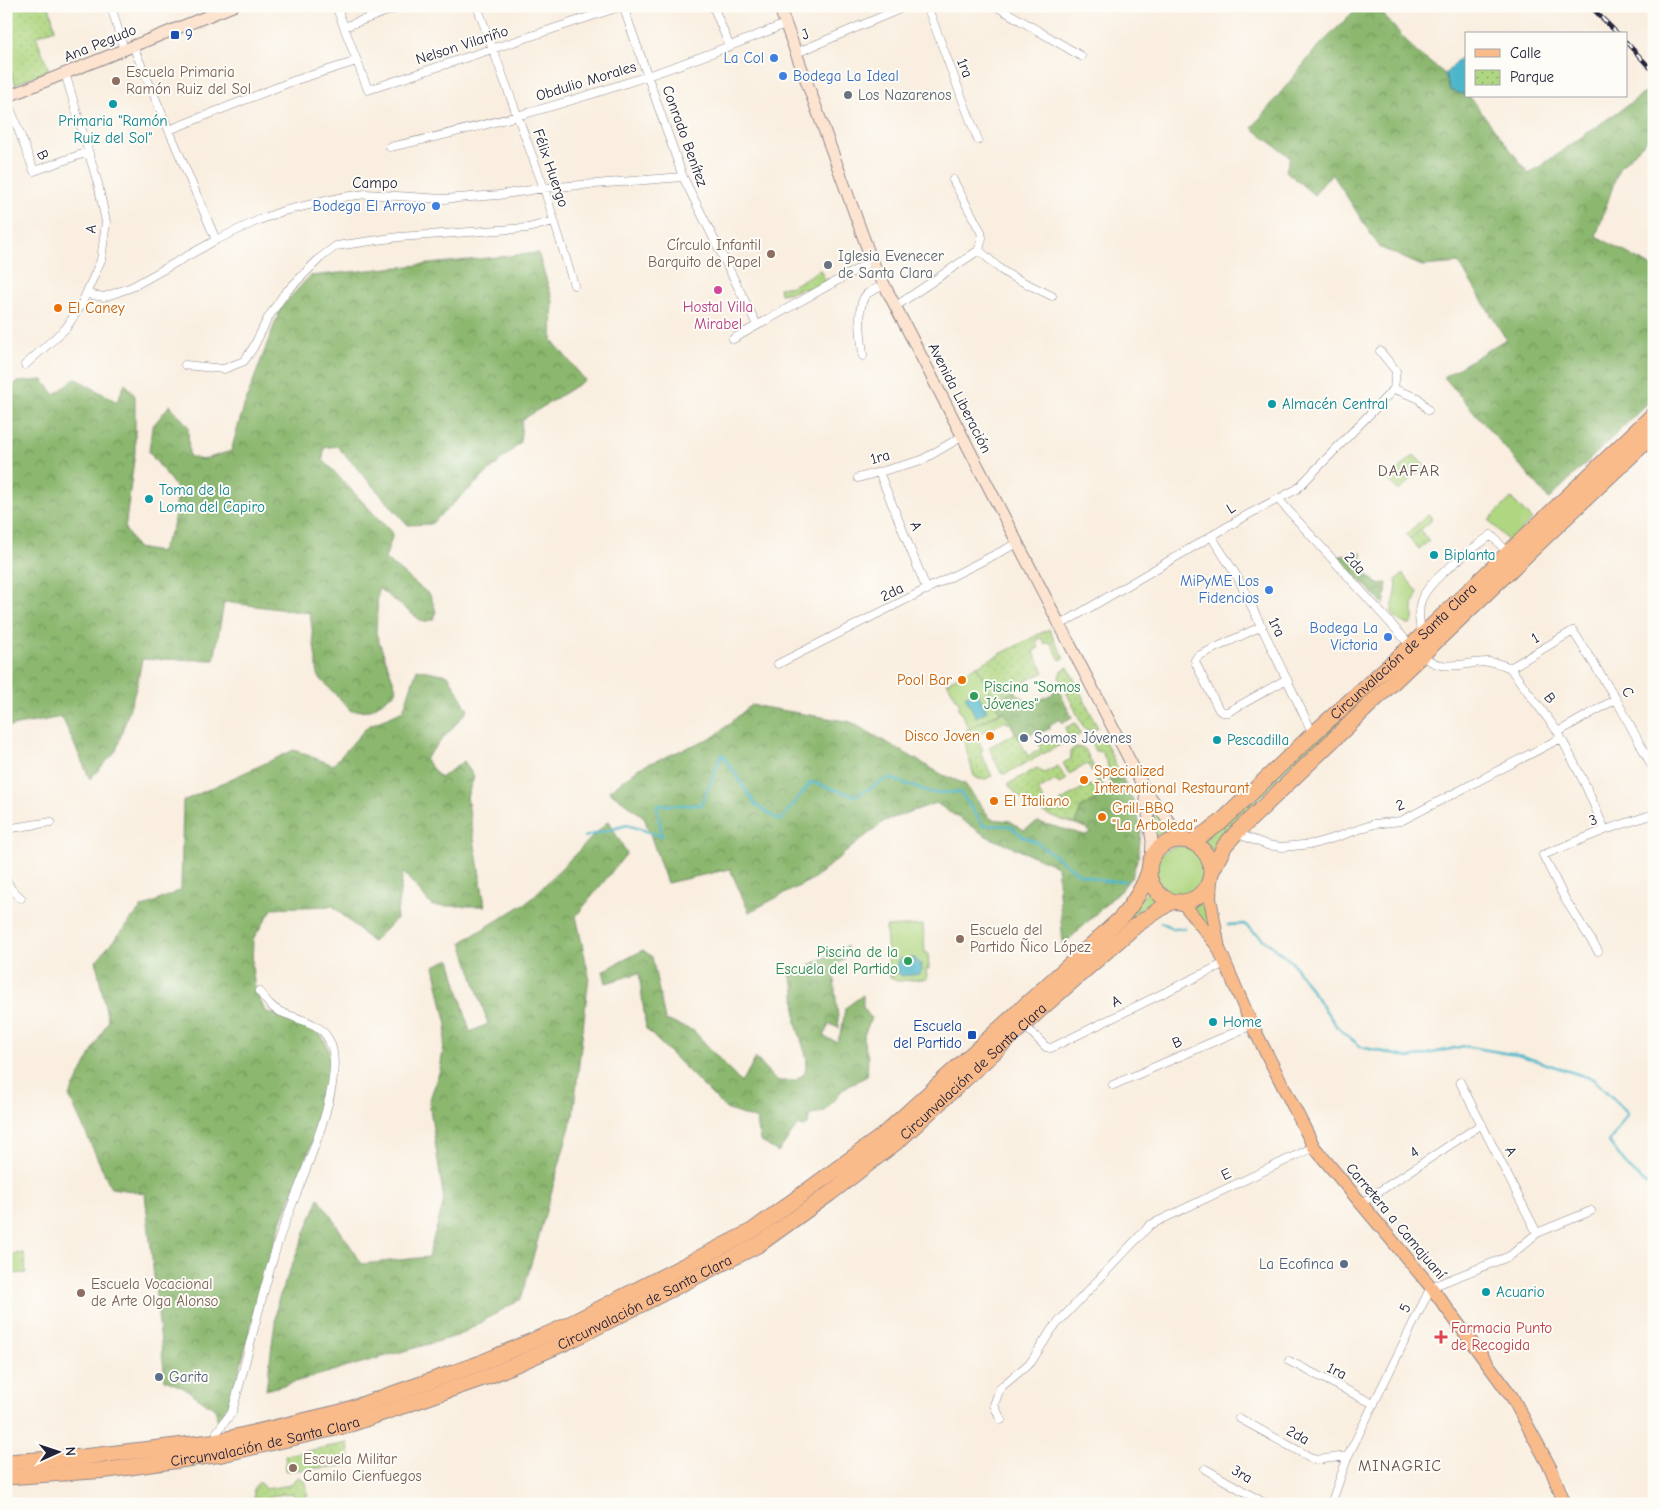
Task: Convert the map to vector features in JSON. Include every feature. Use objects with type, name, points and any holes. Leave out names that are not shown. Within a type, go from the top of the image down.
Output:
[{"type":"highway","name":"Circunvalación de Santa Clara","points":[[1211,875],[1225,845],[1236,833],[1508,553],[1654,414]]},
{"type":"highway","name":"Circunvalación de Santa Clara","points":[[1188,841],[1220,823],[1313,734],[1503,576],[1654,434]]},
{"type":"highway","points":[[1173,841],[1188,841],[1200,846],[1206,853],[1210,861],[1211,875],[1207,888],[1200,896],[1192,900],[1177,902],[1162,897],[1155,890],[1151,881],[1150,866],[1156,852],[1163,845],[1173,841]]},
{"type":"highway","name":"Circunvalación de Santa Clara","points":[[6,1477],[108,1470],[341,1412],[481,1363],[562,1328],[752,1231],[882,1136],[1121,918],[1138,898],[1150,866]]},
{"type":"highway","name":"Circunvalación de Santa Clara","points":[[6,1462],[83,1457],[219,1443],[348,1425],[489,1376],[570,1341],[758,1245],[899,1140],[1024,1025],[1136,926],[1177,902]]},
{"type":"main road","name":"Ana Pegudo","points":[[6,97],[233,6]]},
{"type":"main road","name":"Avenida Liberación","points":[[779,6],[872,261],[1145,790],[1188,841]]},
{"type":"main road","name":"Avenida Liberación","points":[[1145,790],[1152,841],[1150,866]]},
{"type":"main road","name":"Carretera a Camajuaní","points":[[1211,875],[1210,898],[1219,949],[1252,1025],[1314,1147],[1431,1287],[1512,1397],[1552,1469],[1565,1504]]},
{"type":"main road","name":"Carretera a Camajuaní","points":[[1177,902],[1219,949]]},
{"type":"street","points":[[111,6],[169,130],[216,240]]},
{"type":"street","points":[[169,130],[294,81],[357,61],[336,6]]},
{"type":"street","points":[[344,28],[401,6]]},
{"type":"street","name":"Félix Huergo","points":[[477,6],[544,188],[574,284]]},
{"type":"street","name":"Nelson Vilariño","points":[[357,61],[368,90],[622,6]]},
{"type":"street","name":"Conrado Benítez","points":[[622,6],[649,76],[683,177],[757,325]]},
{"type":"street","points":[[713,6],[730,47]]},
{"type":"street","name":"J","points":[[796,53],[907,6]]},
{"type":"street","name":"1ra","points":[[926,6],[978,140]]},
{"type":"street","points":[[996,6],[1081,56]]},
{"type":"street","name":"Obdulio Morales","points":[[390,148],[518,116],[649,76],[730,47],[785,24]]},
{"type":"street","name":"A","points":[[25,365],[66,328],[87,294],[101,260],[106,222],[98,184],[65,73]]},
{"type":"street","name":"B","points":[[6,97],[34,171],[88,152]]},
{"type":"street","name":"Campo","points":[[87,294],[104,297],[132,287],[216,240],[259,220],[283,211],[343,197],[366,194],[443,199],[499,195],[544,188],[683,177]]},
{"type":"street","points":[[896,306],[979,250],[982,238],[981,232],[953,180]]},
{"type":"street","points":[[185,365],[224,368],[244,361],[284,294],[320,258],[336,246],[399,237],[528,228],[554,221]]},
{"type":"street","points":[[979,250],[1009,275],[1052,296]]},
{"type":"street","points":[[733,339],[872,261]]},
{"type":"street","points":[[863,356],[860,308],[862,299],[868,293],[885,285]]},
{"type":"street","points":[[1380,351],[1396,371],[1394,389],[1418,398],[1428,410]]},
{"type":"street","name":"L","points":[[1060,625],[1211,536],[1297,489],[1394,389]]},
{"type":"street","name":"1ra","points":[[858,478],[922,460],[963,436]]},
{"type":"street","name":"A","points":[[880,472],[928,590]]},
{"type":"street","name":"2da","points":[[1278,499],[1418,646]]},
{"type":"street","points":[[1508,553],[1491,534],[1426,589],[1420,602],[1418,615],[1418,646],[1440,665],[1459,665],[1489,661],[1510,668]]},
{"type":"street","name":"1ra","points":[[1211,536],[1238,578],[1313,734]]},
{"type":"street","name":"2da","points":[[778,664],[1018,543]]},
{"type":"street","points":[[1262,626],[1198,656],[1195,660],[1196,664],[1218,710],[1222,712],[1228,712],[1287,679]]},
{"type":"street","name":"1","points":[[1510,668],[1573,632]]},
{"type":"street","name":"C","points":[[1573,632],[1616,699],[1654,770]]},
{"type":"street","name":"B","points":[[1510,668],[1560,735],[1584,782],[1605,830]]},
{"type":"street","name":"2","points":[[1236,833],[1267,845],[1282,847],[1313,844],[1374,824],[1401,821],[1560,735],[1616,699]]},
{"type":"street","name":"3","points":[[1598,951],[1565,899],[1543,855],[1605,830],[1654,814]]},
{"type":"street","points":[[6,829],[51,822]]},
{"type":"street","points":[[6,879],[11,889],[22,898]]},
{"type":"street","name":"A","points":[[1024,1025],[1046,1047],[1054,1047],[1225,963]]},
{"type":"street","points":[[219,1443],[232,1412],[279,1238],[310,1160],[331,1092],[334,1076],[334,1057],[329,1040],[324,1034],[305,1019],[280,1012],[268,1003],[259,992]]},
{"type":"street","name":"B","points":[[1113,1085],[1252,1025]]},
{"type":"street","name":"A","points":[[1460,1082],[1538,1233]]},
{"type":"street","name":"4","points":[[1360,1204],[1482,1124]]},
{"type":"street","name":"E","points":[[1001,1420],[994,1405],[1000,1388],[1031,1362],[1052,1329],[1150,1225],[1314,1147]]},
{"type":"street","points":[[1431,1287],[1510,1256],[1538,1233],[1591,1211]]},
{"type":"street","name":"5","points":[[1331,1504],[1348,1456],[1431,1287]]},
{"type":"street","name":"1ra","points":[[1289,1361],[1374,1404]]},
{"type":"street","name":"2da","points":[[1239,1418],[1315,1460],[1348,1456]]},
{"type":"street","name":"3ra","points":[[1205,1469],[1266,1504]]},
{"type":"green space","points":[[6,6],[49,6],[55,29],[36,36],[49,70],[15,84],[6,56]]},
{"type":"green space","points":[[1356,9],[1379,10],[1416,52],[1445,74],[1450,90],[1465,95],[1465,98],[1471,98],[1529,174],[1649,90],[1654,96],[1654,133],[1619,168],[1596,236],[1654,268],[1654,397],[1549,499],[1444,377],[1506,339],[1459,263],[1422,266],[1379,247],[1332,173],[1314,195],[1286,171],[1290,157],[1252,128],[1316,49]]},
{"type":"green space","points":[[538,253],[553,301],[552,340],[585,380],[522,420],[520,443],[431,524],[408,525],[337,446],[324,448],[323,460],[393,534],[385,559],[430,595],[436,611],[434,619],[423,622],[378,588],[376,633],[397,691],[371,710],[351,711],[318,676],[310,613],[224,602],[214,660],[142,659],[137,685],[116,751],[90,779],[62,717],[6,727],[6,389],[18,382],[43,380],[55,395],[75,378],[117,402],[125,383],[135,396],[135,452],[125,529],[137,548],[160,552],[173,527],[178,490],[149,452],[152,427],[170,405],[188,426],[189,456],[202,460],[231,451],[244,406],[281,307],[310,276]]},
{"type":"green space","points":[[820,270],[826,281],[808,291],[802,288],[780,294],[779,288],[792,286]]},
{"type":"green space","points":[[1414,455],[1425,466],[1399,491],[1388,480]]},
{"type":"green space","points":[[1511,498],[1532,520],[1509,542],[1489,520]]},
{"type":"green space","points":[[1429,514],[1431,521],[1410,539],[1406,534]]},
{"type":"green space","points":[[1420,530],[1429,541],[1419,549],[1410,539]]},
{"type":"green space","points":[[1362,554],[1360,566],[1377,584],[1387,583],[1383,604],[1339,557]]},
{"type":"green space","points":[[1403,574],[1418,592],[1413,604],[1413,621],[1410,625],[1399,621],[1392,615],[1397,585],[1396,580]]},
{"type":"green space","points":[[1049,629],[1064,658],[1060,660],[1050,642],[1045,644],[1042,638],[1036,641],[1039,648],[1033,651],[1044,672],[1014,687],[1015,690],[995,701],[977,666]]},
{"type":"green space","points":[[1402,661],[1404,662],[1225,831],[1212,851],[1202,839]]},
{"type":"green space","name":"Piscina \"Somos Jóvenes\"","points":[[977,666],[1000,712],[969,729],[958,707],[960,705],[947,682]]},
{"type":"green space","points":[[1068,667],[1098,728],[1094,730],[1091,728],[1090,731],[1085,730],[1059,677],[1061,671]]},
{"type":"green space","points":[[417,669],[448,675],[468,710],[425,759],[440,778],[464,761],[474,777],[467,797],[485,906],[432,906],[403,872],[396,919],[372,942],[333,906],[273,908],[253,939],[252,966],[255,989],[265,1011],[307,1025],[315,1030],[326,1043],[330,1062],[328,1085],[322,1112],[276,1238],[228,1413],[223,1420],[217,1419],[216,1410],[186,1389],[165,1380],[145,1193],[111,1188],[69,1096],[108,1021],[96,961],[141,908],[181,890],[183,801],[294,750],[333,765],[368,726],[403,711]]},
{"type":"green space","points":[[1058,689],[1072,717],[1062,723],[1060,719],[1049,725],[1050,728],[1040,733],[1038,730],[1019,740],[1004,711],[1000,712],[995,701],[1015,690],[1028,706],[1054,693],[1053,691]]},
{"type":"green space","points":[[751,705],[851,722],[943,775],[965,784],[991,819],[1010,821],[1024,830],[1038,822],[1085,835],[1090,833],[1087,828],[1075,824],[1081,808],[1106,792],[1110,781],[1121,775],[1136,806],[1141,832],[1138,857],[1132,876],[1121,890],[1063,945],[1057,866],[986,836],[936,803],[884,821],[813,879],[749,912],[730,869],[667,883],[644,817],[609,791],[639,768],[715,736]]},
{"type":"green space","points":[[1004,711],[1010,722],[1008,724],[1006,721],[976,736],[983,750],[980,752],[992,776],[979,779],[974,776],[963,738],[969,735],[966,730]]},
{"type":"green space","points":[[1075,723],[1081,734],[1005,774],[1001,773],[989,747],[1016,733],[1028,756],[1041,749],[1039,744],[1057,735],[1059,739],[1068,734],[1065,728]]},
{"type":"green space","points":[[1102,735],[1121,775],[1110,781],[1106,773],[1108,766],[1102,752],[1095,751],[1092,745],[1095,739]]},
{"type":"green space","points":[[1077,747],[1085,749],[1095,770],[1092,772],[1088,764],[1069,774],[1063,763],[1071,759],[1070,751]]},
{"type":"green space","points":[[1058,766],[1066,780],[1059,784],[1056,780],[1038,790],[1050,813],[1062,806],[1060,802],[1089,784],[1091,787],[1098,783],[1095,776],[1098,775],[1106,792],[1081,808],[1075,824],[1037,810],[1022,800],[1008,784],[1037,768],[1044,773]]},
{"type":"green space","points":[[1150,803],[1175,833],[1156,842]]},
{"type":"green space","points":[[608,821],[627,853],[576,916],[589,976],[573,1116],[521,1299],[457,1336],[266,1390],[278,1300],[319,1198],[362,1264],[428,1257],[444,1201],[429,1102],[440,1070],[447,1025],[434,966],[450,959],[470,1032],[488,1024],[462,942],[529,901]]},
{"type":"green space","points":[[1175,846],[1185,846],[1198,853],[1205,866],[1205,876],[1198,889],[1185,896],[1175,896],[1166,892],[1159,885],[1155,876],[1155,866],[1159,857],[1166,850]]},
{"type":"green space","points":[[1148,890],[1158,901],[1056,989]]},
{"type":"green space","points":[[1206,899],[1212,933],[1189,907]]},
{"type":"green space","name":"Piscina de la Escuela del Partido","points":[[923,925],[925,953],[928,953],[929,969],[926,969],[927,979],[897,981],[889,976],[886,927]]},
{"type":"green space","points":[[847,946],[848,955],[833,970],[839,1028],[829,1024],[824,1037],[837,1042],[842,1029],[845,1008],[863,995],[863,1007],[871,1018],[863,1038],[868,1057],[867,1076],[843,1089],[825,1111],[809,1116],[808,1125],[803,1127],[798,1125],[778,1152],[760,1141],[757,1120],[726,1109],[646,1029],[639,973],[606,983],[603,971],[643,950],[652,957],[665,1020],[694,1031],[741,1083],[756,1058],[776,1081],[795,1081],[805,1073],[807,1059],[796,1023],[795,988],[790,975]]},
{"type":"green space","points":[[24,1253],[26,1273],[6,1274],[6,1255]]},
{"type":"green space","points":[[348,1443],[351,1465],[286,1471],[285,1455]]},
{"type":"green space","points":[[299,1477],[306,1482],[307,1495],[304,1501],[300,1503],[292,1493],[271,1496],[267,1504],[255,1503],[254,1488],[260,1482],[265,1489],[291,1485]]},
{"type":"water","points":[[1465,53],[1465,95],[1450,90],[1445,74]]},
{"type":"water","points":[[976,690],[987,711],[976,717],[965,696]]},
{"type":"water","points":[[915,958],[921,964],[922,970],[919,974],[902,976],[897,972],[897,964],[900,959]]},
{"type":"waterway","points":[[584,837],[627,825],[662,836],[657,805],[701,805],[722,754],[755,804],[780,821],[811,782],[855,796],[889,778],[933,793],[960,792],[983,825],[1011,826],[1022,836],[1036,842],[1080,874],[1103,881],[1125,881]]},
{"type":"waterway","points":[[1161,922],[1173,929],[1185,928]]},
{"type":"waterway","points":[[1228,925],[1244,924],[1292,962],[1337,1027],[1361,1047],[1410,1058],[1464,1046],[1522,1056],[1593,1079],[1628,1113],[1609,1142],[1631,1171],[1654,1190]]},
{"type":"railway","points":[[1590,6],[1616,32]]},
{"type":"railway","points":[[1628,44],[1654,72]]},
{"type":"place","name":"9","points":[[175,35]]},
{"type":"place","name":"La Col","points":[[774,58]]},
{"type":"place","name":"Bodega La Ideal","points":[[783,76]]},
{"type":"place","name":"Escuela Primaria Ramón Ruiz del Sol","points":[[116,81]]},
{"type":"place","name":"Los Nazarenos","points":[[848,95]]},
{"type":"place","name":"Primaria \"Ramón Ruiz del Sol\"","points":[[113,104]]},
{"type":"place","name":"Bodega El Arroyo","points":[[436,206]]},
{"type":"place","name":"Círculo Infantil Barquito de Papel","points":[[771,254]]},
{"type":"place","name":"Iglesia Evenecer de Santa Clara","points":[[828,265]]},
{"type":"place","name":"Hostal Villa Mirabel","points":[[718,290]]},
{"type":"place","name":"El Caney","points":[[58,308]]},
{"type":"place","name":"Almacén Central","points":[[1272,404]]},
{"type":"place","name":"Toma de la Loma del Capiro","points":[[149,499]]},
{"type":"place","name":"Biplanta","points":[[1434,555]]},
{"type":"place","name":"MiPyME Los Fidencios","points":[[1269,590]]},
{"type":"place","name":"Bodega La Victoria","points":[[1388,637]]},
{"type":"place","name":"Pool Bar","points":[[962,680]]},
{"type":"place","name":"Piscina \"Somos Jóvenes\"","points":[[974,696]]},
{"type":"place","name":"Disco Joven","points":[[990,736]]},
{"type":"place","name":"Somos Jóvenes","points":[[1024,738]]},
{"type":"place","name":"Pescadilla","points":[[1217,740]]},
{"type":"place","name":"Specialized International Restaurant","points":[[1084,780]]},
{"type":"place","name":"El Italiano","points":[[994,801]]},
{"type":"place","name":"Grill-BBQ \"La Arboleda\"","points":[[1102,817]]},
{"type":"place","name":"Escuela del Partido Ñico López","points":[[960,939]]},
{"type":"place","name":"Piscina de la Escuela del Partido","points":[[908,961]]},
{"type":"place","name":"Home","points":[[1213,1022]]},
{"type":"place","name":"Escuela del Partido","points":[[972,1035]]},
{"type":"place","name":"La Ecofinca","points":[[1344,1264]]},
{"type":"place","name":"Acuario","points":[[1486,1292]]},
{"type":"place","name":"Escuela Vocacional de Arte Olga Alonso","points":[[81,1293]]},
{"type":"place","name":"Farmacia Punto de Recogida","points":[[1441,1337]]},
{"type":"place","name":"Garita","points":[[159,1377]]},
{"type":"place","name":"Escuela Militar Camilo Cienfuegos","points":[[293,1468]]},
{"type":"district","name":"DAAFAR","points":[[1409,470]]},
{"type":"district","name":"MINAGRIC","points":[[1400,1465]]}]
